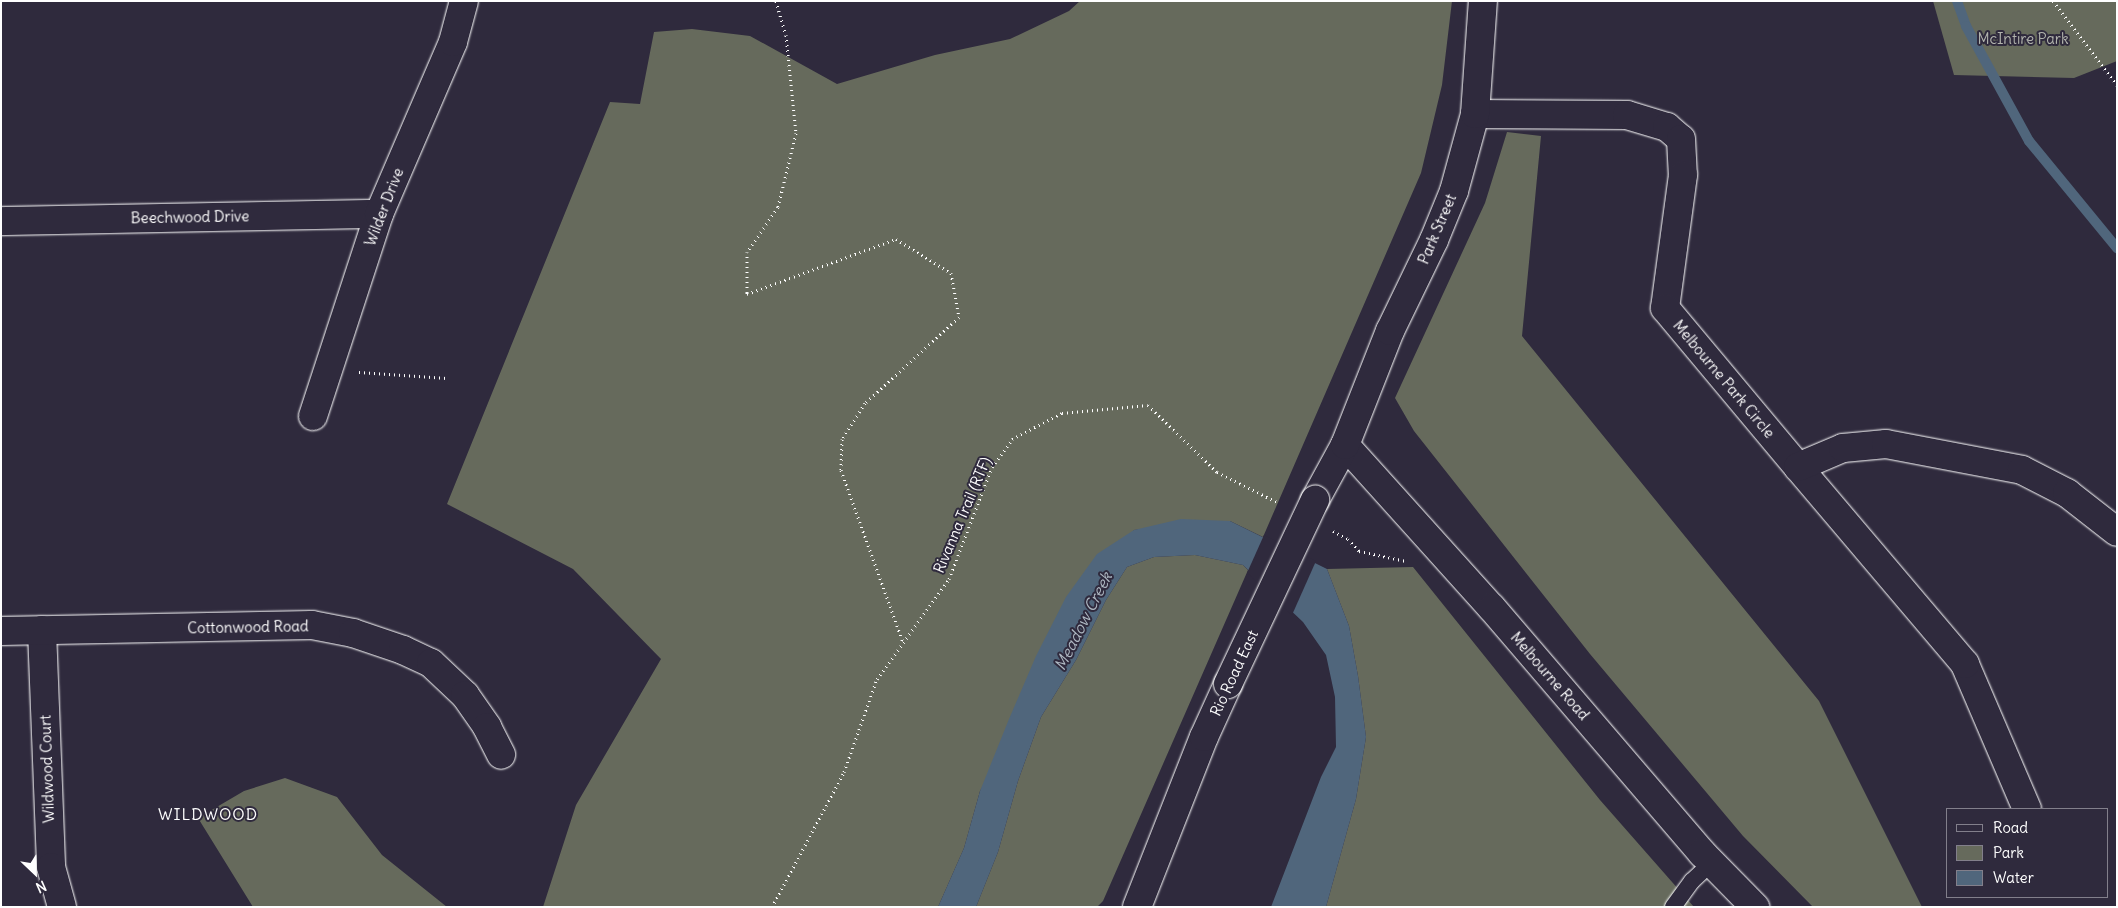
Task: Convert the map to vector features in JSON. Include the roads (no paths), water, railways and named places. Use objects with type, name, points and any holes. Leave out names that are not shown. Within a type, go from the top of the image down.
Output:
[{"type":"street","name":"Wilder Drive","points":[[313,416],[379,214],[453,42],[464,1]]},
{"type":"street","name":"Park Street","points":[[1345,445],[1390,331],[1434,240],[1454,191],[1475,114],[1483,1]]},
{"type":"street","name":"Melbourne Park Circle","points":[[1475,114],[1627,115],[1667,126],[1681,139],[1683,175],[1665,308],[1965,664],[2027,808]]},
{"type":"street","name":"Beechwood Drive","points":[[1,221],[379,214]]},
{"type":"street","points":[[1798,467],[1842,448],[1886,444],[2022,470],[2066,492],[2117,532]]},
{"type":"street","name":"Rio Road East","points":[[1137,907],[1204,737],[1315,500],[1345,445]]},
{"type":"street","name":"Melbourne Road","points":[[1345,445],[1492,608],[1711,863],[1755,907]]},
{"type":"street","name":"Cottonwood Road","points":[[1,631],[312,625],[353,633],[403,650],[431,663],[465,695],[487,728],[501,756]]},
{"type":"street","name":"Wildwood Court","points":[[42,630],[51,867],[62,907]]},
{"type":"lane","points":[[1673,907],[1692,881],[1711,863]]},
{"type":"water","name":"Meadow Creek","points":[[1181,519],[1230,521],[1327,569],[1349,626],[1366,737],[1356,799],[1326,907],[1271,907],[1321,777],[1336,747],[1335,697],[1326,655],[1303,622],[1243,565],[1195,555],[1154,557],[1127,567],[1106,600],[1076,660],[1041,717],[1018,781],[998,852],[976,907],[938,907],[964,848],[980,791],[1009,719],[1036,656],[1066,597],[1097,554],[1134,530]]},
{"type":"waterway","points":[[1957,1],[1966,26],[2029,141],[2117,248]]},
{"type":"district","name":"WILDWOOD","points":[[208,814]]},
{"type":"park label","name":"McIntire Park","points":[[2023,39]]}]
